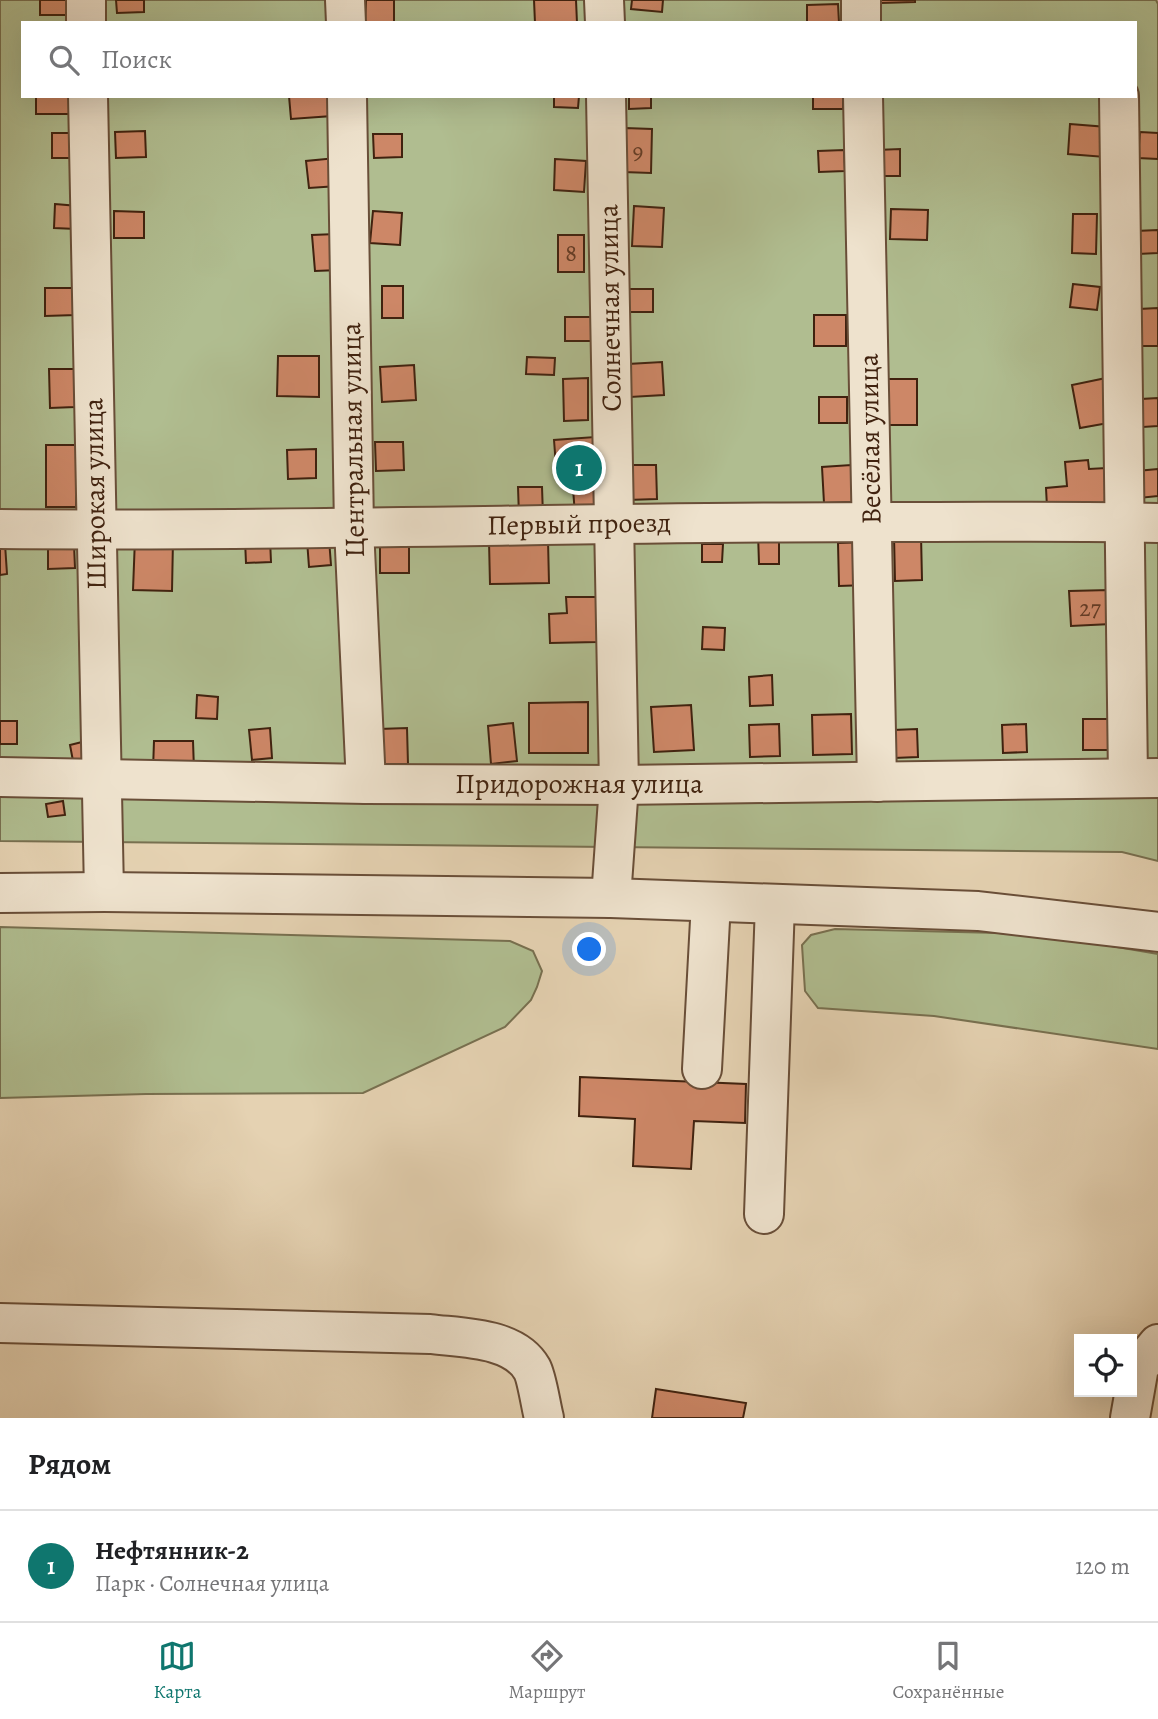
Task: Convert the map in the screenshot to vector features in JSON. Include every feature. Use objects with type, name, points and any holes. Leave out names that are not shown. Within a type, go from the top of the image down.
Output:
[{"type":"street","points":[[86,0],[86,21]]},
{"type":"street","points":[[345,0],[346,21]]},
{"type":"street","points":[[604,0],[604,21]]},
{"type":"street","points":[[861,0],[861,21]]},
{"type":"street","name":"Широкая улица","points":[[88,98],[104,892]]},
{"type":"street","name":"Центральная улица","points":[[347,98],[354,528],[366,784]]},
{"type":"street","name":"Солнечная улица","points":[[606,98],[620,785],[611,898]]},
{"type":"street","name":"Весёлая улица","points":[[863,98],[877,782]]},
{"type":"street","points":[[1119,98],[1141,522],[1143,778]]},
{"type":"street","name":"Первый проезд","points":[[0,529],[354,528],[614,523],[1141,522]]},
{"type":"street","name":"Придорожная улица","points":[[0,777],[366,784],[620,785],[1143,778]]},
{"type":"street","points":[[0,893],[611,898],[978,911],[1158,932]]},
{"type":"street","points":[[702,1069],[711,902]]},
{"type":"street","points":[[764,1214],[775,904]]},
{"type":"street","points":[[0,1324],[430,1334],[492,1341],[517,1353],[532,1369],[544,1418]]},
{"type":"street","points":[[1130,1418],[1139,1367],[1158,1344]]},
{"type":"green space","points":[[0,0],[1156,0],[1158,861],[1122,852],[0,841]]},
{"type":"green space","points":[[0,927],[510,941],[533,951],[542,971],[531,1000],[505,1027],[363,1093],[0,1098]]},
{"type":"green space","points":[[835,929],[999,933],[1076,940],[1158,954],[1158,1049],[934,1016],[818,1008],[805,991],[802,945],[811,935]]},
{"type":"building","points":[[40,0],[69,0],[69,15],[40,15]]},
{"type":"building","points":[[116,0],[144,0],[144,12],[117,13]]},
{"type":"building","points":[[366,0],[394,0],[394,21],[365,21]]},
{"type":"building","points":[[534,0],[576,0],[577,21],[535,21]]},
{"type":"building","points":[[632,0],[663,0],[662,12],[631,9]]},
{"type":"building","points":[[880,0],[915,0],[915,2],[881,3]]},
{"type":"building","points":[[838,4],[839,21],[807,21],[807,5]]},
{"type":"building","points":[[36,98],[71,98],[71,114],[36,114]]},
{"type":"building","points":[[289,98],[331,98],[332,116],[291,119]]},
{"type":"building","points":[[554,98],[579,98],[578,108],[554,107]]},
{"type":"building","points":[[629,98],[651,98],[651,108],[629,109]]},
{"type":"building","points":[[813,98],[843,98],[843,109],[813,109]]},
{"type":"building","points":[[1070,124],[1107,127],[1105,157],[1068,154]]},
{"type":"building","points":[[625,128],[652,129],[651,173],[623,172]]},
{"type":"building","points":[[145,131],[146,157],[116,158],[115,132]]},
{"type":"building","points":[[1140,132],[1158,133],[1158,159],[1138,158]]},
{"type":"building","points":[[52,133],[73,133],[72,158],[52,158]]},
{"type":"building","points":[[373,134],[402,134],[402,157],[374,158]]},
{"type":"building","points":[[900,149],[900,176],[878,176],[877,150]]},
{"type":"building","points":[[844,150],[845,171],[819,172],[818,151]]},
{"type":"building","points":[[336,158],[338,186],[309,188],[306,161]]},
{"type":"building","points":[[555,159],[586,161],[584,192],[554,190]]},
{"type":"building","points":[[55,204],[78,206],[76,229],[54,228]]},
{"type":"building","points":[[634,206],[664,208],[662,247],[632,246]]},
{"type":"building","points":[[891,209],[928,210],[927,240],[890,239]]},
{"type":"building","points":[[114,211],[144,212],[144,238],[114,238]]},
{"type":"building","points":[[373,211],[402,213],[400,245],[370,243]]},
{"type":"building","points":[[1073,214],[1097,214],[1096,254],[1072,253]]},
{"type":"building","points":[[1158,230],[1158,253],[1138,254],[1136,231]]},
{"type":"building","points":[[336,234],[339,270],[315,271],[312,235]]},
{"type":"building","points":[[558,235],[584,235],[584,272],[558,272]]},
{"type":"building","points":[[1073,284],[1100,287],[1097,310],[1070,307]]},
{"type":"building","points":[[382,286],[403,286],[403,318],[382,318]]},
{"type":"building","points":[[45,288],[76,288],[76,315],[45,316]]},
{"type":"building","points":[[629,289],[653,289],[653,312],[629,312]]},
{"type":"building","points":[[1158,308],[1158,346],[1140,346],[1139,309]]},
{"type":"building","points":[[814,315],[846,315],[846,346],[814,346]]},
{"type":"building","points":[[565,317],[594,317],[594,341],[565,341]]},
{"type":"building","points":[[278,356],[319,356],[319,397],[277,396]]},
{"type":"building","points":[[527,357],[555,358],[554,375],[526,374]]},
{"type":"building","points":[[662,362],[664,395],[630,397],[628,364]]},
{"type":"building","points":[[414,365],[416,400],[382,402],[380,367]]},
{"type":"building","points":[[49,369],[74,369],[75,407],[50,408]]},
{"type":"building","points":[[588,378],[588,420],[564,421],[563,379]]},
{"type":"building","points":[[1106,378],[1114,422],[1080,428],[1072,385]]},
{"type":"building","points":[[884,379],[917,379],[917,425],[884,425]]},
{"type":"building","points":[[819,397],[847,397],[847,423],[819,423]]},
{"type":"building","points":[[1158,398],[1158,426],[1143,427],[1141,399]]},
{"type":"building","points":[[595,437],[596,463],[556,466],[554,440]]},
{"type":"building","points":[[375,442],[403,442],[404,470],[376,471]]},
{"type":"building","points":[[46,445],[76,445],[76,507],[46,507]]},
{"type":"building","points":[[316,449],[316,478],[288,479],[287,450]]},
{"type":"building","points":[[1088,460],[1089,469],[1106,468],[1108,503],[1047,507],[1046,488],[1067,486],[1065,462]]},
{"type":"building","points":[[626,465],[656,465],[657,499],[627,500]]},
{"type":"building","points":[[851,465],[853,502],[824,503],[822,467]]},
{"type":"building","points":[[1158,469],[1158,496],[1139,498],[1137,471]]},
{"type":"building","points":[[600,473],[602,514],[575,515],[572,475]]},
{"type":"building","points":[[518,487],[542,487],[543,516],[519,516]]},
{"type":"building","points":[[758,533],[779,533],[779,564],[759,564]]},
{"type":"building","points":[[921,535],[922,580],[895,581],[894,536]]},
{"type":"building","points":[[135,538],[173,540],[172,591],[133,590]]},
{"type":"building","points":[[270,539],[271,562],[246,563],[245,540]]},
{"type":"building","points":[[329,539],[331,565],[309,567],[307,540]]},
{"type":"building","points":[[548,540],[549,583],[490,584],[489,541]]},
{"type":"building","points":[[380,541],[409,541],[409,573],[380,573]]},
{"type":"building","points":[[866,542],[867,585],[839,586],[838,543]]},
{"type":"building","points":[[0,544],[5,544],[7,574],[0,575]]},
{"type":"building","points":[[702,544],[723,544],[722,562],[702,562]]},
{"type":"building","points":[[74,545],[75,568],[48,569],[48,546]]},
{"type":"building","points":[[1110,590],[1111,624],[1071,626],[1069,591]]},
{"type":"building","points":[[566,597],[596,597],[597,642],[550,643],[549,614],[567,613]]},
{"type":"building","points":[[703,627],[725,628],[724,650],[702,649]]},
{"type":"building","points":[[772,675],[773,705],[750,706],[749,677]]},
{"type":"building","points":[[197,695],[218,697],[217,719],[196,718]]},
{"type":"building","points":[[588,702],[588,753],[529,753],[529,703]]},
{"type":"building","points":[[691,705],[694,750],[654,752],[651,707]]},
{"type":"building","points":[[851,714],[852,754],[813,755],[812,715]]},
{"type":"building","points":[[1083,719],[1112,719],[1112,750],[1083,750]]},
{"type":"building","points":[[0,721],[17,721],[17,744],[0,744]]},
{"type":"building","points":[[513,723],[517,761],[491,764],[488,726]]},
{"type":"building","points":[[779,724],[780,756],[750,757],[749,725]]},
{"type":"building","points":[[1026,724],[1027,752],[1003,753],[1002,725]]},
{"type":"building","points":[[270,728],[272,758],[252,760],[249,730]]},
{"type":"building","points":[[407,728],[408,764],[380,764],[379,729]]},
{"type":"building","points":[[917,729],[918,757],[894,758],[893,730]]},
{"type":"building","points":[[86,741],[90,758],[73,761],[70,745]]},
{"type":"building","points":[[154,741],[193,741],[194,770],[153,770]]},
{"type":"building","points":[[63,801],[65,815],[48,817],[46,804]]},
{"type":"building","points":[[580,1077],[746,1084],[745,1123],[694,1121],[691,1169],[633,1166],[635,1119],[579,1116]]},
{"type":"building","points":[[656,1389],[746,1403],[743,1418],[652,1418]]},
{"type":"place","name":"Нефтянник-2","points":[[579,468]]}]
